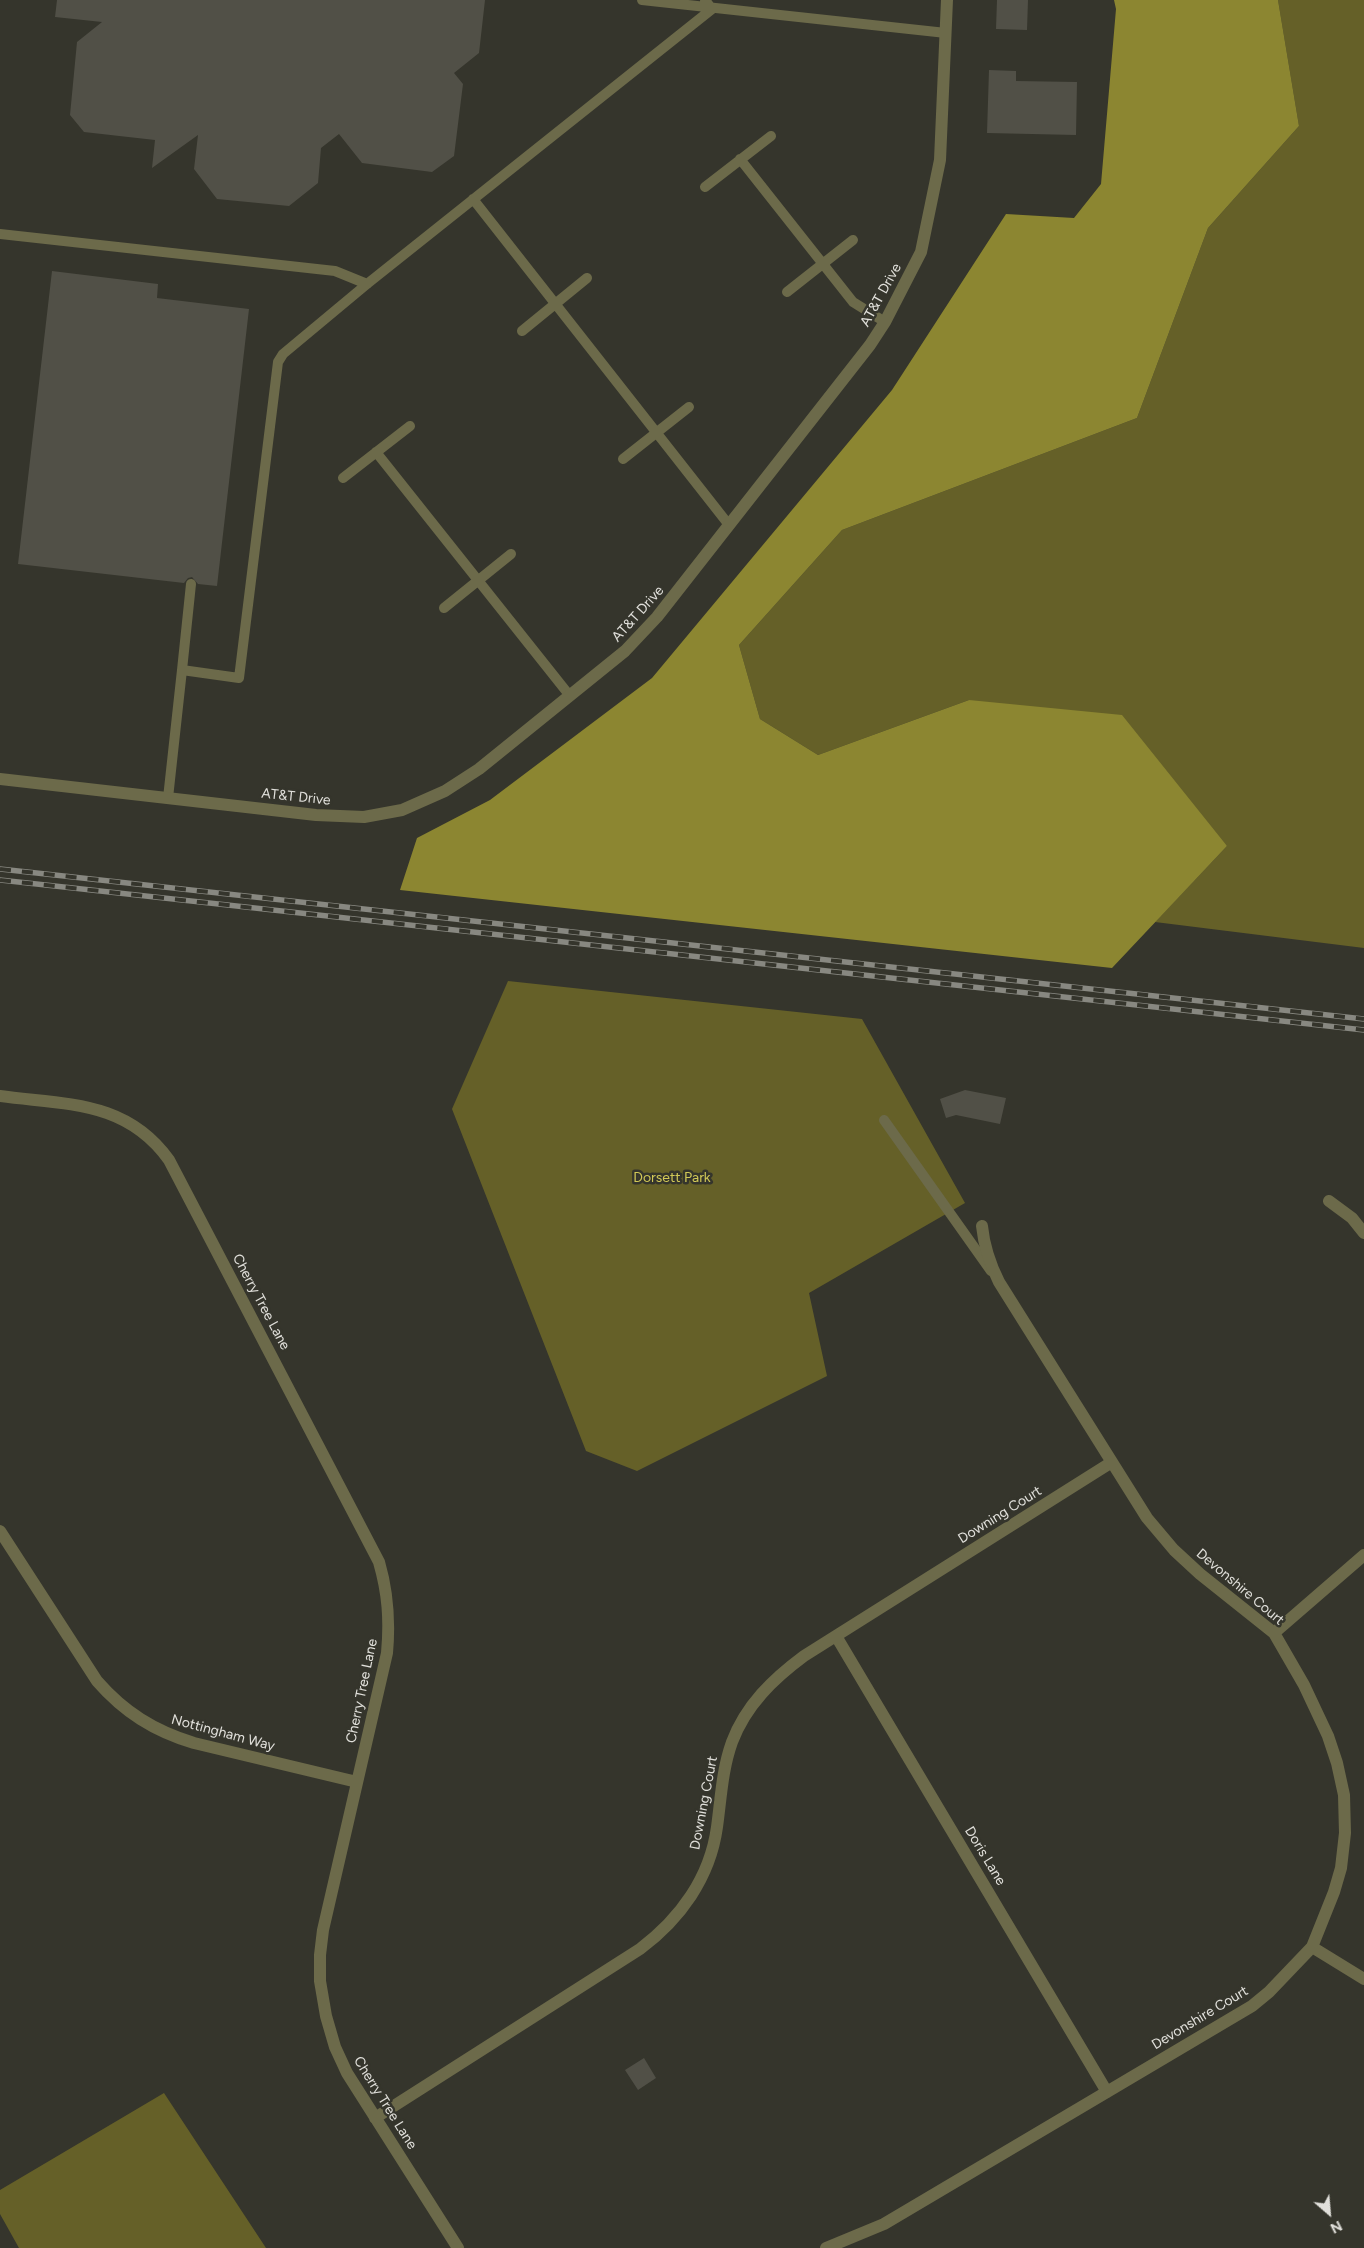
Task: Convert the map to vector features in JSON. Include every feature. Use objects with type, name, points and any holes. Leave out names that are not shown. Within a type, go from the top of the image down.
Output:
[{"type":"street","name":"AT&T Drive","points":[[0,779],[316,815],[364,817],[402,810],[445,792],[478,769],[626,651],[657,617],[870,345],[885,322],[921,252],[940,160],[947,0]]},
{"type":"street","name":"Cherry Tree Lane","points":[[0,1096],[90,1107],[108,1112],[139,1128],[162,1150],[169,1160],[380,1562],[387,1587],[390,1622],[387,1653],[323,1930],[320,1981],[326,2016],[335,2047],[347,2073],[458,2248]]},
{"type":"street","points":[[1330,1201],[1352,1218],[1364,1233]]},
{"type":"street","name":"Devonshire Court","points":[[826,2248],[884,2224],[1252,2006],[1269,1992],[1312,1947],[1334,1892],[1341,1868],[1345,1833],[1344,1795],[1337,1763],[1328,1736],[1304,1685],[1274,1633],[1200,1574],[1174,1550],[1147,1518],[999,1282],[990,1264],[982,1226]]},
{"type":"street","name":"Downing Court","points":[[375,2118],[640,1949],[667,1926],[691,1896],[709,1859],[717,1828],[725,1764],[743,1720],[759,1696],[781,1673],[836,1636],[1112,1462]]},
{"type":"street","name":"Nottingham Way","points":[[0,1531],[97,1681],[120,1705],[141,1721],[176,1738],[357,1782]]},
{"type":"street","points":[[1274,1633],[1364,1555]]},
{"type":"street","name":"Doris Lane","points":[[836,1636],[1107,2092]]},
{"type":"street","points":[[1312,1947],[1364,1979]]},
{"type":"lane","points":[[642,0],[712,9],[946,32]]},
{"type":"lane","points":[[705,0],[712,9]]},
{"type":"lane","points":[[182,670],[239,678],[278,362],[283,354],[367,284],[712,9]]},
{"type":"lane","points":[[705,187],[771,136]]},
{"type":"lane","points":[[740,159],[853,302],[885,322]]},
{"type":"lane","points":[[474,199],[729,525]]},
{"type":"lane","points":[[0,234],[335,271],[367,284]]},
{"type":"lane","points":[[788,292],[853,240]]},
{"type":"lane","points":[[522,331],[587,278]]},
{"type":"lane","points":[[623,459],[689,407]]},
{"type":"lane","points":[[343,478],[410,426]]},
{"type":"lane","points":[[376,452],[570,696]]},
{"type":"lane","points":[[444,608],[511,554]]},
{"type":"lane","points":[[168,798],[191,584]]},
{"type":"lane","points":[[884,1120],[999,1282]]},
{"type":"green space","points":[[1278,0],[1364,0],[1364,948],[1155,922],[1227,846],[969,700],[818,755],[760,719],[739,645],[842,530],[1137,418],[1208,228],[1299,126]]},
{"type":"green space","name":"Dorsett Park","points":[[508,981],[862,1019],[965,1203],[809,1293],[827,1376],[637,1471],[586,1451],[452,1109]]},
{"type":"green space","points":[[164,2093],[266,2248],[19,2248],[0,2214],[0,2190]]},
{"type":"shaded area","points":[[1114,0],[1278,0],[1299,126],[1208,228],[1137,418],[842,530],[739,645],[760,719],[818,755],[969,700],[1122,715],[1227,846],[1112,968],[400,890],[417,838],[490,800],[652,678],[892,390],[1006,214],[1074,218],[1101,184],[1116,9]]},
{"type":"building","points":[[57,0],[485,0],[479,53],[454,73],[463,84],[454,156],[432,172],[362,163],[339,134],[321,148],[318,183],[289,206],[217,199],[194,169],[198,135],[152,168],[155,140],[84,132],[70,115],[77,42],[102,22],[55,17]]},
{"type":"building","points":[[997,0],[1028,0],[1027,30],[996,29]]},
{"type":"building","points":[[989,70],[1016,71],[1016,81],[1077,82],[1076,135],[987,133]]},
{"type":"building","points":[[52,271],[158,284],[157,298],[249,309],[217,586],[198,584],[192,577],[188,578],[184,583],[18,564]]},
{"type":"building","points":[[965,1090],[1006,1098],[1000,1124],[956,1115],[946,1118],[940,1099]]},
{"type":"building","points":[[644,2058],[656,2078],[638,2090],[625,2070]]},
{"type":"railway","points":[[0,869],[1364,1019]]},
{"type":"railway","points":[[0,880],[1364,1030]]}]
